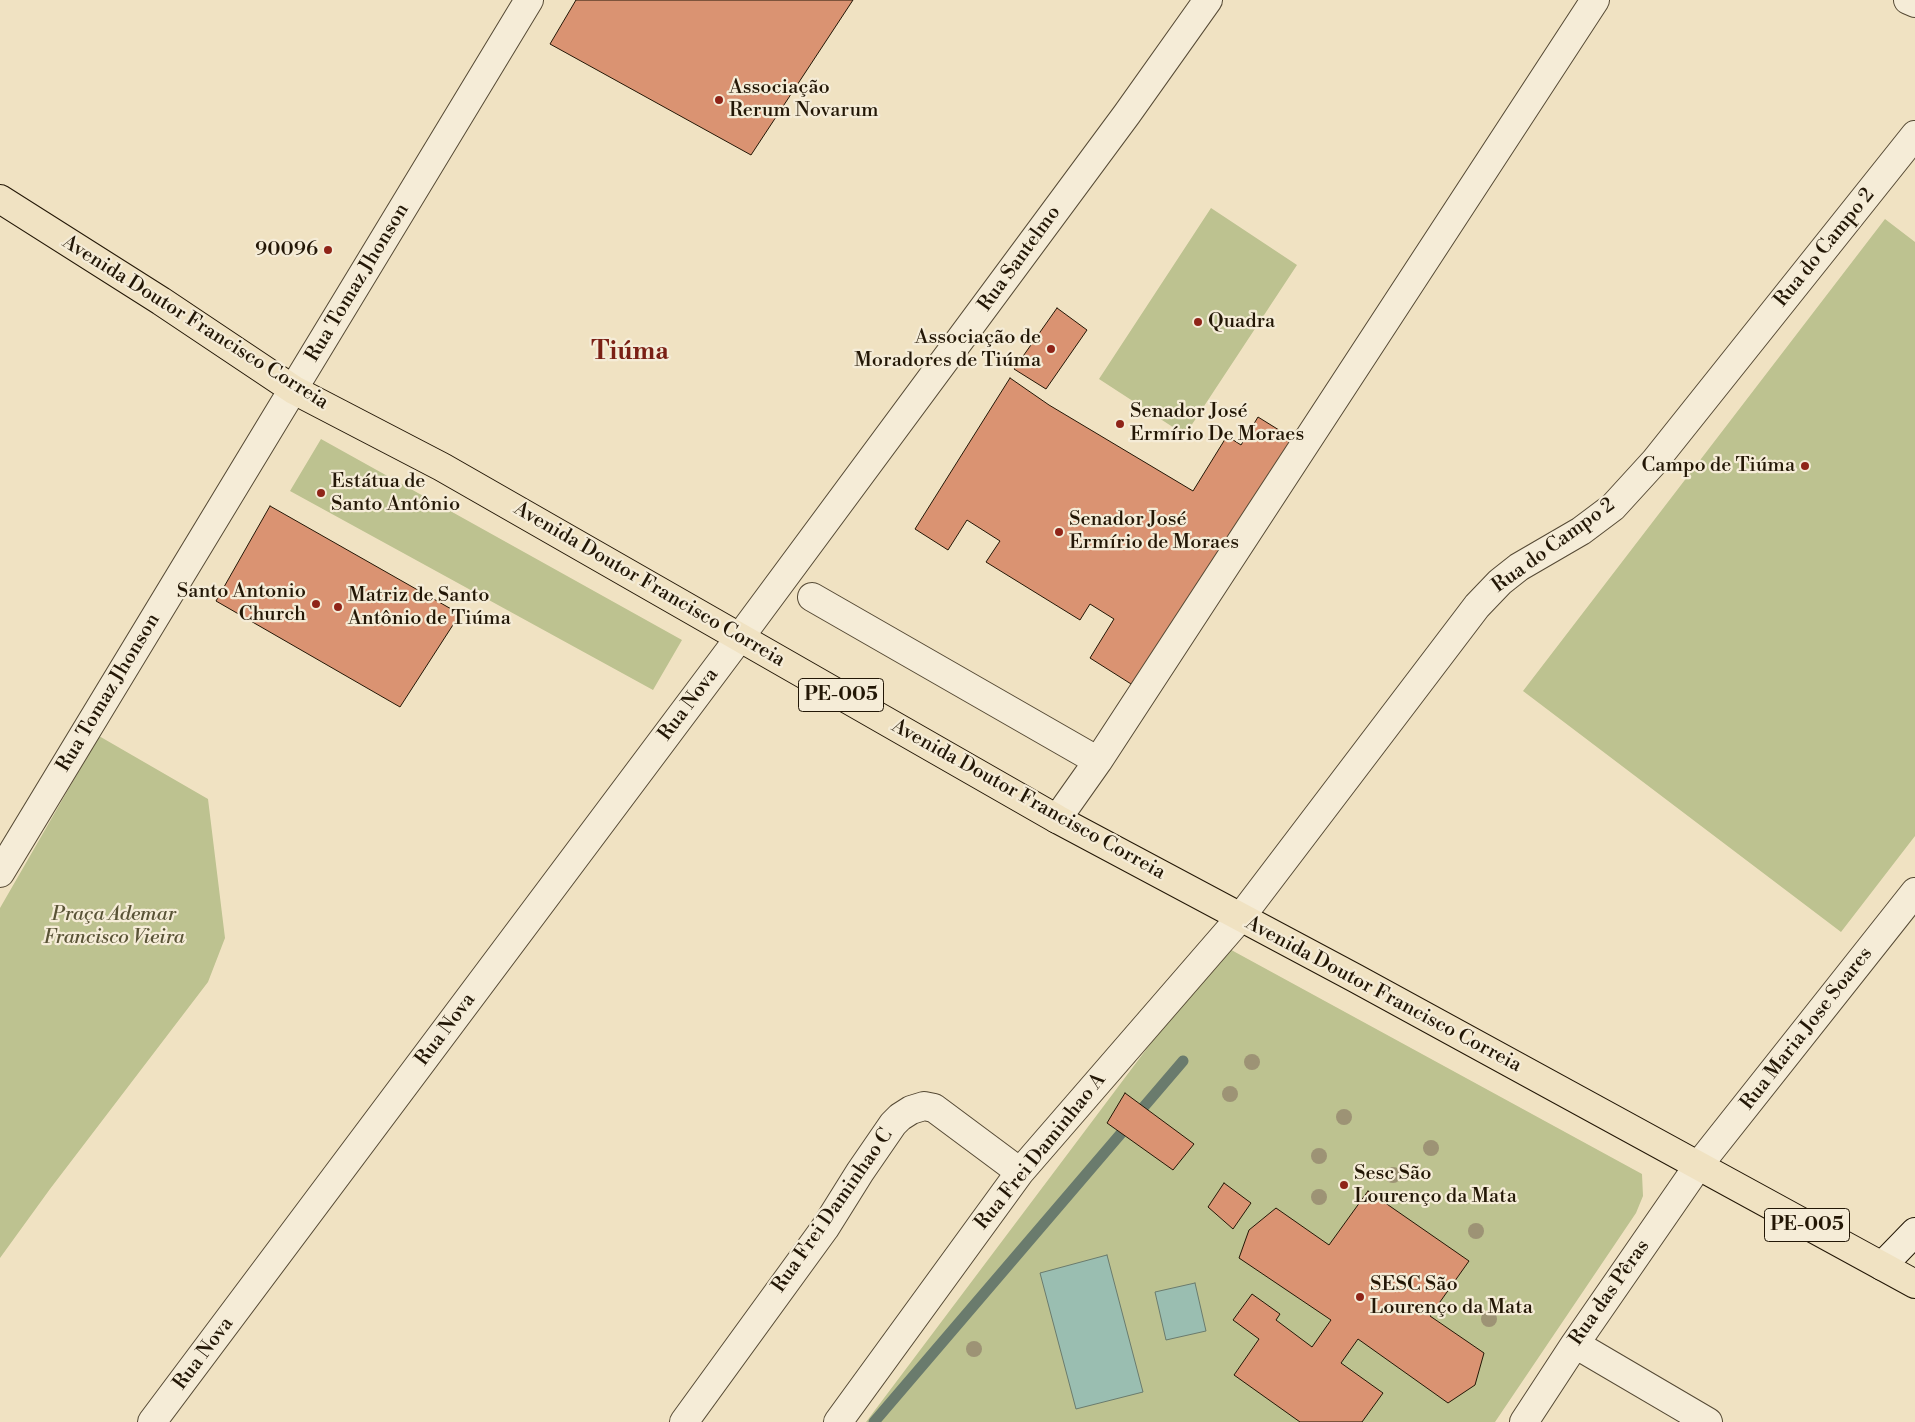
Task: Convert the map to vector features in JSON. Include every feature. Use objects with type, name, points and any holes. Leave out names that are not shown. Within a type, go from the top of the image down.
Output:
[{"type":"main road","name":"Avenida Doutor Francisco Correia","points":[[0,199],[161,301],[294,390],[442,467],[1057,818],[1240,918],[1355,978],[1915,1284]]},
{"type":"street","name":"Rua Tomaz Jhonson","points":[[0,873],[529,0]]},
{"type":"street","name":"Rua Santelmo","points":[[740,637],[1127,114],[1208,0]]},
{"type":"street","points":[[1057,818],[1098,761],[1595,0]]},
{"type":"street","points":[[1908,0],[1915,3]]},
{"type":"street","name":"Rua do Campo 2","points":[[1240,918],[1477,606],[1500,582],[1519,566],[1581,532],[1619,500],[1655,461],[1915,135]]},
{"type":"street","points":[[812,597],[1098,761]]},
{"type":"street","name":"Rua Nova","points":[[152,1422],[740,637]]},
{"type":"street","name":"Rua Maria Jose Soares","points":[[1698,1166],[1915,892]]},
{"type":"street","name":"Rua Frei Daminhao A","points":[[838,1422],[1020,1172],[1240,918]]},
{"type":"street","name":"Rua Frei Daminhao C","points":[[684,1422],[825,1228],[892,1124],[900,1117],[911,1110],[924,1106],[934,1108],[1020,1172]]},
{"type":"street","name":"Rua das Pêras","points":[[1524,1422],[1575,1344],[1698,1166]]},
{"type":"street","points":[[1882,1266],[1915,1232]]},
{"type":"street","points":[[1575,1344],[1708,1422]]},
{"type":"green space","name":"Quadra","points":[[1211,208],[1297,265],[1185,435],[1099,379]]},
{"type":"green space","name":"Campo de Tiúma","points":[[1885,219],[1915,242],[1915,836],[1841,932],[1523,691]]},
{"type":"green space","points":[[321,439],[682,640],[653,690],[290,491]]},
{"type":"green space","name":"Praça Ademar Francisco Vieira","points":[[99,736],[208,799],[225,938],[208,982],[50,1189],[0,1258],[0,908]]},
{"type":"green space","name":"Sesc São Lourenço da Mata","points":[[1224,946],[1642,1174],[1643,1196],[1636,1213],[1495,1422],[866,1422]]},
{"type":"water","points":[[1107,1255],[1143,1392],[1076,1409],[1040,1273]]},
{"type":"water","points":[[1195,1283],[1206,1331],[1166,1340],[1155,1292]]},
{"type":"building","name":"Associação Rerum Novarum","points":[[576,0],[853,0],[751,155],[550,44]]},
{"type":"building","name":"Associação de Moradores de Tiúma","points":[[1057,308],[1087,330],[1046,389],[1014,369]]},
{"type":"building","points":[[1010,378],[1049,405],[1193,491],[1227,436],[1241,445],[1258,417],[1300,443],[1139,689],[1090,658],[1114,619],[1090,604],[1080,620],[986,562],[1000,541],[967,520],[948,550],[915,529]]},
{"type":"building","name":"Matriz de Santo Antônio de Tiúma","points":[[270,506],[460,614],[400,707],[216,601]]},
{"type":"building","points":[[1125,1093],[1194,1144],[1173,1170],[1107,1123]]},
{"type":"building","points":[[1224,1183],[1251,1203],[1233,1229],[1208,1207]]},
{"type":"building","points":[[1368,1191],[1469,1261],[1430,1316],[1484,1353],[1475,1385],[1448,1403],[1358,1339],[1341,1363],[1383,1393],[1362,1422],[1300,1422],[1234,1375],[1259,1339],[1233,1320],[1252,1294],[1280,1314],[1276,1320],[1312,1347],[1331,1320],[1239,1258],[1249,1230],[1276,1208],[1329,1245]]},
{"type":"waterway","points":[[874,1422],[1183,1061]]},
{"type":"place","name":"Associação Rerum Novarum","points":[[719,100]]},
{"type":"place","name":"90096","points":[[328,250]]},
{"type":"place","name":"Quadra","points":[[1198,322]]},
{"type":"place","name":"Associação de Moradores de Tiúma","points":[[1051,349]]},
{"type":"place","name":"Senador José Ermírio De Moraes","points":[[1120,424]]},
{"type":"place","name":"Campo de Tiúma","points":[[1805,466]]},
{"type":"place","name":"Estátua de Santo Antônio","points":[[321,493]]},
{"type":"place","name":"Senador José Ermírio de Moraes","points":[[1059,532]]},
{"type":"place","name":"Santo Antonio Church","points":[[316,604]]},
{"type":"place","name":"Matriz de Santo Antônio de Tiúma","points":[[338,607]]},
{"type":"place","name":"Sesc São Lourenço da Mata","points":[[1344,1185]]},
{"type":"place","name":"SESC São Lourenço da Mata","points":[[1360,1297]]},
{"type":"district","name":"Tiúma","points":[[630,353]]}]
